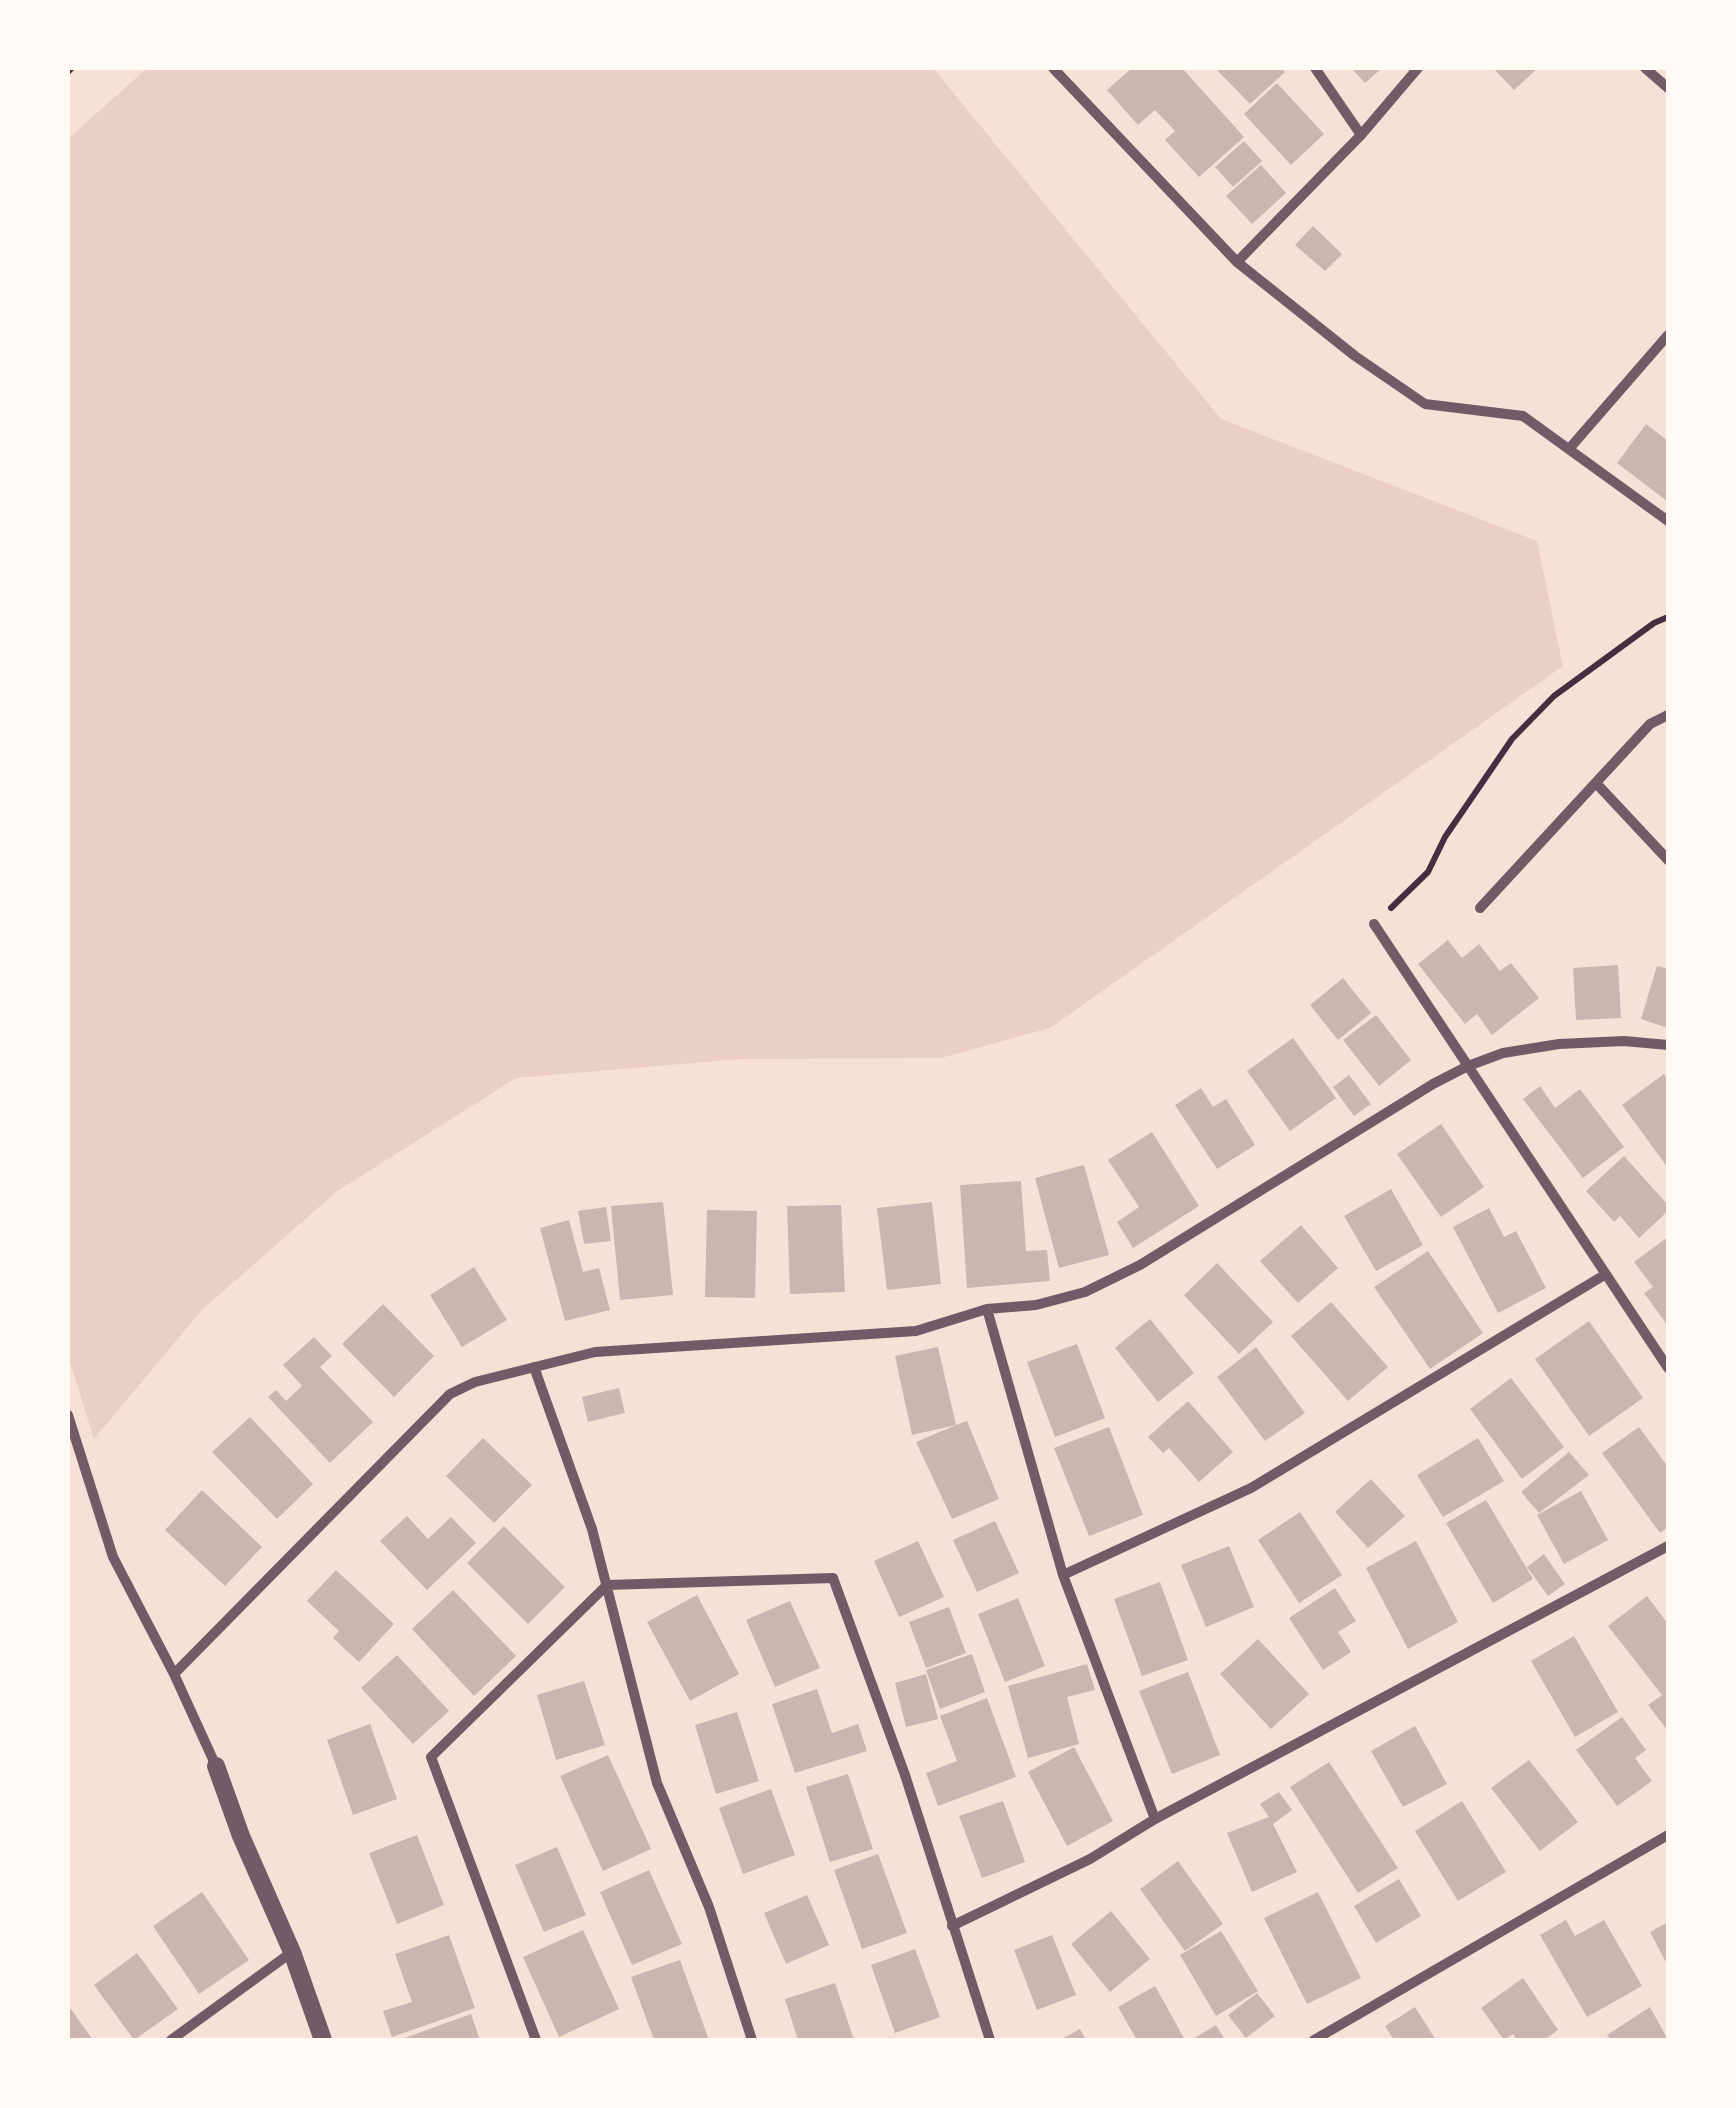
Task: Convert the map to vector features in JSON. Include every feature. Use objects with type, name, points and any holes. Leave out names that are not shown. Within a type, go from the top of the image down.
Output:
[{"type":"street","points":[[1053,68],[1238,262],[1355,356],[1425,404],[1522,416],[1668,521]]},
{"type":"street","points":[[1315,68],[1361,135]]},
{"type":"street","points":[[1238,262],[1361,135],[1418,68]]},
{"type":"street","points":[[1644,68],[1668,88]]},
{"type":"street","points":[[1568,448],[1668,335]]},
{"type":"street","points":[[1480,908],[1650,724],[1668,714]]},
{"type":"street","points":[[1596,784],[1668,860]]},
{"type":"street","points":[[1374,924],[1668,1368]]},
{"type":"street","points":[[174,1674],[450,1394],[475,1382],[595,1352],[916,1331],[987,1309],[1036,1306],[1086,1292],[1140,1265],[1416,1094],[1468,1066],[1503,1053],[1559,1044],[1624,1041],[1668,1045]]},
{"type":"street","points":[[1063,1575],[1251,1488],[1606,1274]]},
{"type":"street","points":[[987,1309],[1063,1575],[1156,1819]]},
{"type":"street","points":[[534,1367],[592,1529],[657,1783],[708,1906],[752,2040]]},
{"type":"street","points":[[68,1414],[113,1557],[216,1766],[324,2040]]},
{"type":"street","points":[[952,1926],[1090,1858],[1668,1546]]},
{"type":"street","points":[[536,2040],[431,1757],[608,1585],[833,1578],[906,1775],[990,2040]]},
{"type":"street","points":[[1314,2040],[1668,1836]]},
{"type":"street","points":[[171,2040],[292,1952]]},
{"type":"path","points":[[1374,924],[1428,872],[1445,838],[1512,739],[1554,696],[1668,617]]},
{"type":"shaded area","points":[[147,68],[933,68],[1221,419],[1537,541],[1563,666],[1050,1028],[941,1058],[740,1059],[516,1078],[336,1192],[201,1311],[94,1439],[68,1356],[68,139]]},
{"type":"building","points":[[1132,68],[1182,68],[1244,137],[1199,177],[1165,140],[1175,131],[1155,110],[1138,125],[1107,90]]},
{"type":"building","points":[[1215,68],[1281,68],[1285,72],[1250,104]]},
{"type":"building","points":[[1351,68],[1382,68],[1365,83]]},
{"type":"building","points":[[1493,68],[1538,68],[1514,90]]},
{"type":"building","points":[[1277,83],[1324,134],[1291,165],[1244,114]]},
{"type":"building","points":[[1244,141],[1262,161],[1233,187],[1215,167]]},
{"type":"building","points":[[1261,165],[1286,193],[1252,224],[1226,196]]},
{"type":"building","points":[[1313,226],[1342,254],[1325,271],[1295,245]]},
{"type":"building","points":[[1646,424],[1668,441],[1667,501],[1617,463]]},
{"type":"building","points":[[1448,940],[1462,958],[1479,944],[1500,971],[1511,963],[1539,998],[1492,1035],[1477,1014],[1465,1024],[1418,964]]},
{"type":"building","points":[[1618,965],[1621,1018],[1576,1020],[1573,968]]},
{"type":"building","points":[[1657,966],[1668,969],[1668,1028],[1641,1019]]},
{"type":"building","points":[[1343,978],[1371,1013],[1338,1040],[1310,1005]]},
{"type":"building","points":[[1376,1015],[1411,1060],[1379,1086],[1343,1040]]},
{"type":"building","points":[[1293,1038],[1336,1098],[1290,1131],[1247,1071]]},
{"type":"building","points":[[1664,1074],[1668,1080],[1668,1168],[1622,1105]]},
{"type":"building","points":[[1349,1075],[1371,1104],[1354,1116],[1333,1087]]},
{"type":"building","points":[[1540,1086],[1555,1108],[1580,1089],[1624,1147],[1583,1178],[1523,1099]]},
{"type":"building","points":[[1201,1088],[1213,1107],[1226,1099],[1255,1145],[1217,1169],[1175,1105]]},
{"type":"building","points":[[1441,1124],[1484,1187],[1441,1217],[1397,1154]]},
{"type":"building","points":[[1152,1132],[1199,1206],[1133,1248],[1117,1222],[1139,1207],[1108,1160]]},
{"type":"building","points":[[1624,1156],[1668,1205],[1668,1211],[1639,1238],[1620,1216],[1614,1222],[1586,1191]]},
{"type":"building","points":[[1084,1165],[1109,1255],[1059,1268],[1035,1178]]},
{"type":"building","points":[[1021,1181],[1026,1251],[1047,1250],[1050,1281],[967,1288],[960,1185]]},
{"type":"building","points":[[1391,1189],[1423,1245],[1376,1271],[1344,1216]]},
{"type":"building","points":[[663,1202],[673,1295],[620,1300],[611,1206]]},
{"type":"building","points":[[932,1202],[941,1284],[887,1290],[877,1208]]},
{"type":"building","points":[[841,1205],[845,1292],[790,1294],[787,1206]]},
{"type":"building","points":[[606,1207],[611,1241],[584,1244],[578,1211]]},
{"type":"building","points":[[1489,1208],[1504,1237],[1516,1231],[1546,1288],[1498,1313],[1453,1227]]},
{"type":"building","points":[[707,1210],[757,1211],[755,1298],[705,1297]]},
{"type":"building","points":[[569,1220],[583,1272],[599,1268],[610,1310],[565,1321],[540,1228]]},
{"type":"building","points":[[1301,1225],[1338,1268],[1298,1303],[1260,1261]]},
{"type":"building","points":[[1668,1237],[1668,1326],[1644,1293],[1653,1287],[1634,1262]]},
{"type":"building","points":[[1428,1251],[1483,1333],[1430,1369],[1374,1287]]},
{"type":"building","points":[[1217,1263],[1273,1322],[1239,1354],[1184,1295]]},
{"type":"building","points":[[474,1267],[507,1320],[462,1347],[430,1295]]},
{"type":"building","points":[[1331,1302],[1388,1367],[1348,1401],[1291,1336]]},
{"type":"building","points":[[383,1304],[434,1356],[394,1397],[342,1344]]},
{"type":"building","points":[[1150,1319],[1194,1373],[1158,1402],[1115,1348]]},
{"type":"building","points":[[1589,1321],[1643,1398],[1589,1436],[1535,1359]]},
{"type":"building","points":[[314,1337],[332,1356],[320,1367],[373,1422],[330,1463],[268,1397],[276,1390],[286,1401],[302,1386],[283,1365]]},
{"type":"building","points":[[1077,1344],[1105,1418],[1055,1437],[1027,1362]]},
{"type":"building","points":[[938,1347],[956,1425],[912,1435],[895,1356]]},
{"type":"building","points":[[1256,1347],[1305,1413],[1265,1441],[1217,1377]]},
{"type":"building","points":[[1511,1378],[1564,1447],[1522,1479],[1470,1409]]},
{"type":"building","points":[[619,1388],[625,1413],[588,1422],[582,1397]]},
{"type":"building","points":[[1188,1401],[1233,1452],[1199,1482],[1169,1448],[1163,1453],[1148,1437]]},
{"type":"building","points":[[250,1417],[313,1484],[277,1519],[212,1452]]},
{"type":"building","points":[[967,1421],[999,1499],[952,1519],[916,1442]]},
{"type":"building","points":[[1109,1427],[1143,1515],[1089,1536],[1054,1448]]},
{"type":"building","points":[[1639,1427],[1668,1467],[1668,1527],[1660,1533],[1602,1453]]},
{"type":"building","points":[[483,1438],[532,1485],[494,1523],[446,1476]]},
{"type":"building","points":[[1478,1438],[1504,1481],[1443,1517],[1417,1475]]},
{"type":"building","points":[[1569,1452],[1589,1475],[1539,1513],[1521,1492]]},
{"type":"building","points":[[1371,1479],[1405,1516],[1368,1548],[1335,1512]]},
{"type":"building","points":[[202,1490],[262,1547],[225,1586],[165,1530]]},
{"type":"building","points":[[1581,1491],[1608,1540],[1564,1564],[1537,1515]]},
{"type":"building","points":[[1486,1500],[1533,1579],[1493,1603],[1446,1523]]},
{"type":"building","points":[[1300,1512],[1342,1575],[1299,1603],[1258,1540]]},
{"type":"building","points":[[407,1516],[428,1539],[451,1517],[476,1543],[427,1590],[380,1541]]},
{"type":"building","points":[[995,1521],[1019,1573],[977,1592],[953,1540]]},
{"type":"building","points":[[504,1526],[565,1587],[528,1624],[467,1563]]},
{"type":"building","points":[[918,1541],[944,1597],[899,1617],[874,1561]]},
{"type":"building","points":[[1416,1541],[1458,1622],[1408,1649],[1366,1568]]},
{"type":"building","points":[[1229,1546],[1254,1607],[1206,1627],[1181,1565]]},
{"type":"building","points":[[1544,1554],[1565,1584],[1548,1596],[1527,1567]]},
{"type":"building","points":[[336,1570],[394,1624],[359,1662],[333,1638],[339,1631],[307,1601]]},
{"type":"building","points":[[1160,1582],[1188,1660],[1142,1676],[1114,1599]]},
{"type":"building","points":[[1335,1588],[1356,1621],[1338,1632],[1351,1652],[1323,1670],[1289,1618]]},
{"type":"building","points":[[453,1590],[516,1656],[474,1696],[412,1629]]},
{"type":"building","points":[[697,1595],[739,1674],[690,1701],[647,1622]]},
{"type":"building","points":[[1647,1596],[1668,1624],[1668,1731],[1648,1705],[1662,1695],[1608,1626]]},
{"type":"building","points":[[1018,1598],[1045,1666],[1005,1682],[978,1614]]},
{"type":"building","points":[[790,1601],[820,1668],[775,1687],[746,1620]]},
{"type":"building","points":[[949,1607],[966,1653],[926,1668],[909,1622]]},
{"type":"building","points":[[1574,1636],[1618,1712],[1575,1737],[1531,1661]]},
{"type":"building","points":[[1258,1639],[1309,1694],[1271,1729],[1220,1674]]},
{"type":"building","points":[[972,1654],[985,1692],[940,1709],[926,1670]]},
{"type":"building","points":[[397,1655],[449,1711],[413,1744],[361,1688]]},
{"type":"building","points":[[1087,1664],[1095,1690],[1067,1697],[1079,1744],[1028,1758],[1008,1686]]},
{"type":"building","points":[[1188,1672],[1220,1755],[1172,1774],[1139,1691]]},
{"type":"building","points":[[926,1674],[938,1719],[906,1727],[895,1683]]},
{"type":"building","points":[[584,1681],[605,1745],[556,1760],[537,1695]]},
{"type":"building","points":[[817,1689],[832,1733],[858,1724],[867,1751],[795,1773],[772,1704]]},
{"type":"building","points":[[987,1698],[1016,1777],[938,1806],[926,1773],[957,1761],[940,1716]]},
{"type":"building","points":[[737,1712],[759,1781],[716,1794],[695,1725]]},
{"type":"building","points":[[1622,1717],[1646,1750],[1635,1758],[1652,1781],[1617,1806],[1576,1750]]},
{"type":"building","points":[[370,1724],[397,1799],[353,1815],[327,1740]]},
{"type":"building","points":[[1415,1726],[1447,1784],[1403,1807],[1371,1751]]},
{"type":"building","points":[[1074,1747],[1113,1821],[1067,1846],[1028,1772]]},
{"type":"building","points":[[608,1755],[651,1849],[603,1871],[560,1776]]},
{"type":"building","points":[[1529,1760],[1578,1822],[1540,1851],[1491,1788]]},
{"type":"building","points":[[1329,1762],[1398,1868],[1358,1893],[1290,1787]]},
{"type":"building","points":[[848,1774],[873,1849],[830,1862],[806,1787]]},
{"type":"building","points":[[771,1789],[795,1855],[743,1874],[719,1808]]},
{"type":"building","points":[[1279,1792],[1292,1810],[1273,1824],[1297,1872],[1252,1892],[1227,1833],[1269,1817],[1260,1804]]},
{"type":"building","points":[[1003,1801],[1025,1862],[982,1878],[959,1816]]},
{"type":"building","points":[[1462,1801],[1506,1872],[1458,1901],[1415,1831]]},
{"type":"building","points":[[417,1835],[444,1905],[397,1924],[369,1853]]},
{"type":"building","points":[[557,1847],[586,1915],[544,1932],[515,1865]]},
{"type":"building","points":[[878,1854],[907,1933],[862,1949],[834,1870]]},
{"type":"building","points":[[1178,1861],[1223,1924],[1185,1951],[1140,1889]]},
{"type":"building","points":[[649,1870],[682,1944],[632,1965],[600,1892]]},
{"type":"building","points":[[1399,1879],[1421,1916],[1376,1943],[1354,1906]]},
{"type":"building","points":[[202,1892],[249,1960],[199,1994],[153,1926]]},
{"type":"building","points":[[1318,1892],[1361,1978],[1307,2004],[1264,1918]]},
{"type":"building","points":[[807,1895],[829,1945],[786,1964],[764,1913]]},
{"type":"building","points":[[1111,1911],[1150,1959],[1110,1992],[1071,1944]]},
{"type":"building","points":[[1566,1920],[1575,1936],[1604,1920],[1642,1986],[1587,2017],[1540,1935]]},
{"type":"building","points":[[1668,1922],[1668,1966],[1650,1932]]},
{"type":"building","points":[[583,1930],[619,2009],[559,2037],[523,1957]]},
{"type":"building","points":[[1221,1931],[1258,1991],[1216,2016],[1180,1955]]},
{"type":"building","points":[[449,1935],[475,2008],[392,2037],[383,2011],[412,2002],[395,1954]]},
{"type":"building","points":[[1052,1935],[1076,1995],[1037,2010],[1014,1950]]},
{"type":"building","points":[[915,1949],[940,2017],[895,2033],[871,1965]]},
{"type":"building","points":[[137,1953],[178,2009],[134,2040],[94,1985]]},
{"type":"building","points":[[680,1960],[709,2040],[654,2040],[631,1977]]},
{"type":"building","points":[[1523,1978],[1558,2030],[1544,2040],[1517,2040],[1513,2034],[1504,2040],[1481,2008]]},
{"type":"building","points":[[835,1983],[854,2040],[798,2040],[785,1999]]},
{"type":"building","points":[[1155,1986],[1185,2040],[1137,2040],[1118,2007]]},
{"type":"building","points":[[1257,1993],[1275,2016],[1246,2038],[1228,2015]]},
{"type":"building","points":[[68,2005],[93,2040],[68,2040]]},
{"type":"building","points":[[1415,2007],[1436,2040],[1394,2040],[1385,2026]]},
{"type":"building","points":[[1650,2007],[1668,2040],[1611,2040],[1607,2035]]},
{"type":"building","points":[[471,2014],[480,2040],[399,2040]]},
{"type":"building","points":[[1216,2025],[1225,2040],[1191,2040]]},
{"type":"building","points":[[1080,2029],[1086,2040],[1060,2040]]}]
